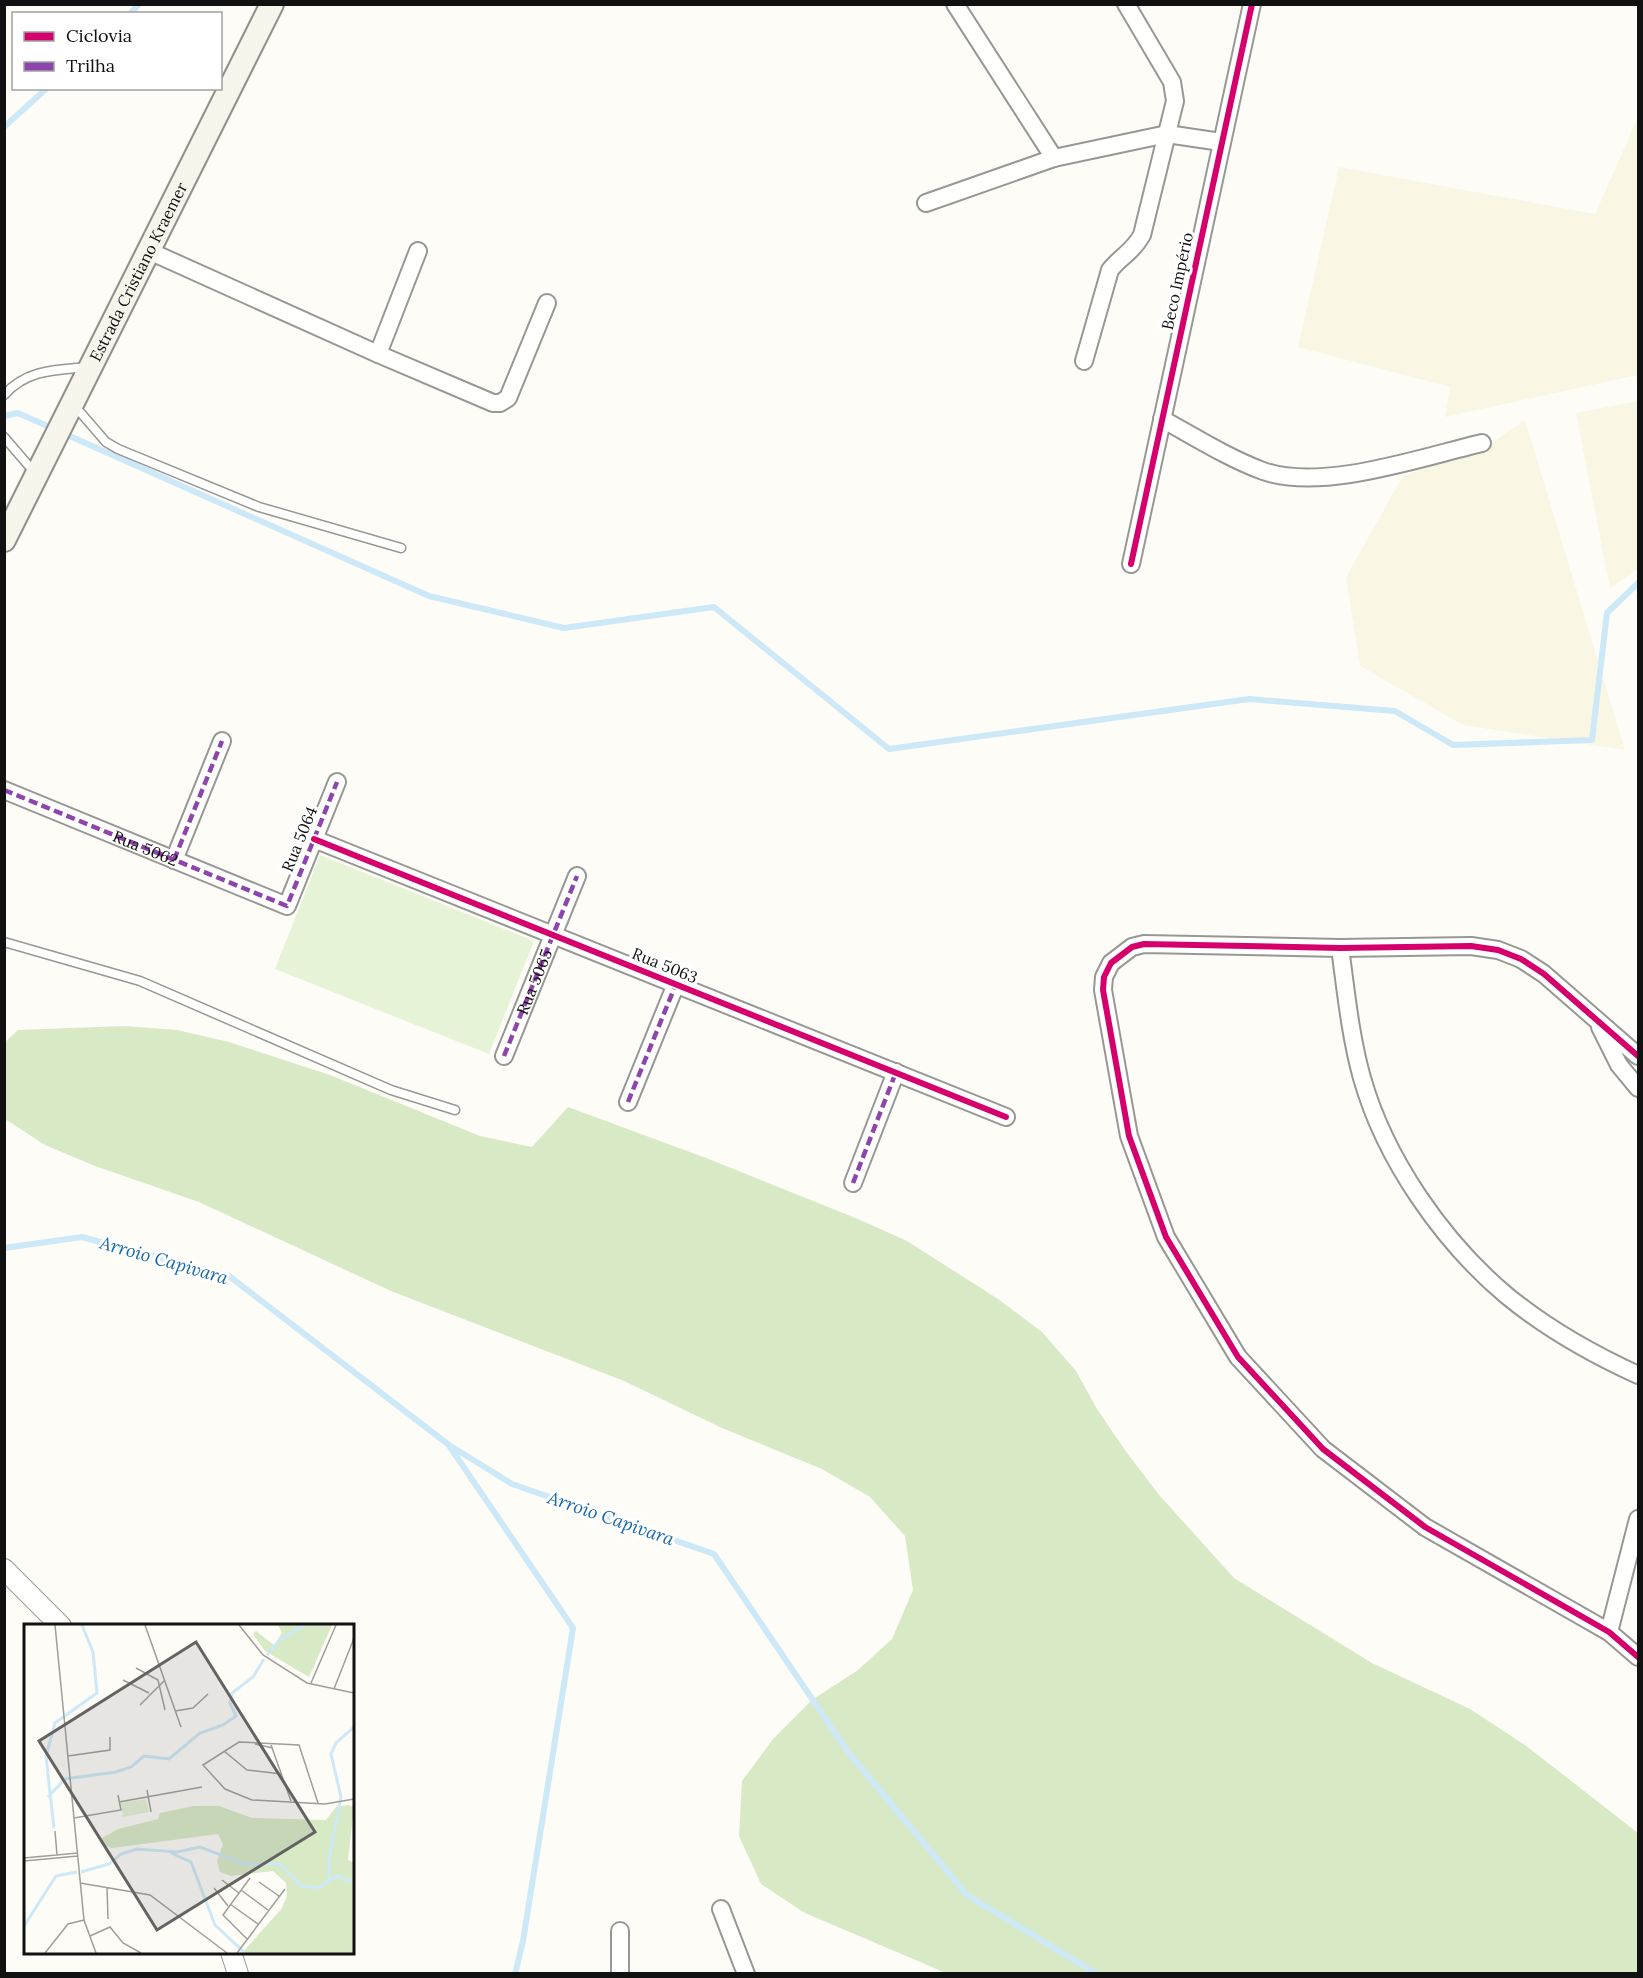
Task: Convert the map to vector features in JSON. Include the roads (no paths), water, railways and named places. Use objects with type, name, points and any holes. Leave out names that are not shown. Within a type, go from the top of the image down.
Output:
[{"type":"main road","name":"Estrada Cristiano Kraemer","points":[[4,540],[272,4]]},
{"type":"street","points":[[955,4],[1054,158]]},
{"type":"street","points":[[1084,361],[1110,270],[1118,259],[1134,250],[1142,235],[1175,100],[1172,82],[1126,4]]},
{"type":"street","name":"Beco Império","points":[[1131,564],[1252,4]]},
{"type":"street","points":[[926,203],[1054,158],[1167,134],[1221,142]]},
{"type":"street","points":[[378,354],[418,250]]},
{"type":"street","points":[[149,251],[378,354],[500,403],[508,398],[548,303]]},
{"type":"street","points":[[1162,419],[1265,472],[1304,479],[1363,471],[1482,443]]},
{"type":"street","points":[[174,860],[222,741]]},
{"type":"street","name":"Rua 5064","points":[[287,906],[337,782]]},
{"type":"street","name":"Rua 5062","points":[[4,790],[287,906]]},
{"type":"street","name":"Rua 5063","points":[[314,839],[1006,1117]]},
{"type":"street","name":"Rua 5065","points":[[504,1056],[577,876]]},
{"type":"street","points":[[1638,1056],[1544,974],[1521,959],[1498,950],[1471,946],[1340,948],[1144,944],[1132,947],[1111,963],[1104,976],[1103,1003],[1129,1136],[1166,1237],[1238,1357],[1323,1449],[1425,1527],[1609,1632],[1638,1657]]},
{"type":"street","points":[[1340,948],[1350,1024],[1362,1078],[1377,1119],[1420,1197],[1453,1240],[1506,1295],[1580,1346],[1638,1375]]},
{"type":"street","points":[[628,1102],[676,984]]},
{"type":"street","points":[[1597,1021],[1619,1065],[1638,1088]]},
{"type":"street","points":[[853,1184],[896,1072]]},
{"type":"street","points":[[1609,1632],[1638,1519]]},
{"type":"street","points":[[4,1569],[59,1624]]},
{"type":"street","points":[[721,1909],[746,1974]]},
{"type":"street","points":[[620,1931],[620,1974]]},
{"type":"street","points":[[231,1954],[238,1974]]},
{"type":"lane","points":[[4,394],[15,382],[35,372],[91,367]]},
{"type":"lane","points":[[70,409],[106,442],[118,449],[259,507],[401,548]]},
{"type":"lane","points":[[4,437],[37,475]]},
{"type":"lane","points":[[4,942],[140,981],[391,1090],[455,1110]]},
{"type":"waterway","points":[[132,12],[139,4]]},
{"type":"waterway","points":[[4,127],[45,90]]},
{"type":"waterway","points":[[4,416],[18,413],[429,596],[564,628],[714,607],[889,749],[1249,699],[1395,711],[1453,745],[1592,740],[1607,613],[1638,583]]},
{"type":"waterway","name":"Arroio Capivara","points":[[4,1248],[82,1237],[229,1276],[449,1445],[512,1484],[714,1554],[848,1752],[967,1895],[1097,1974]]},
{"type":"waterway","points":[[450,1447],[573,1628],[523,1941],[515,1974]]}]
